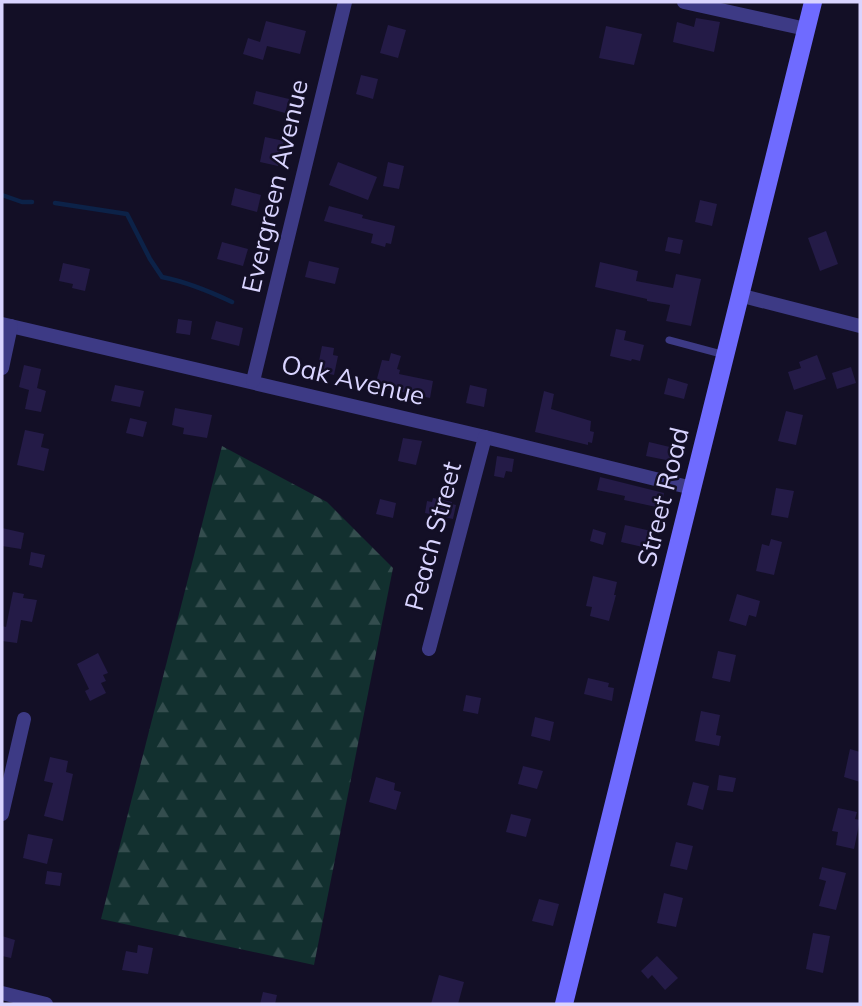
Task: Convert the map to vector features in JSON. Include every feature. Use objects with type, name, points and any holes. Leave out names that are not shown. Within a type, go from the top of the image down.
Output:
[{"type":"main road","name":"Street Road","points":[[564,1004],[813,2]]},
{"type":"street","name":"Evergreen Avenue","points":[[253,382],[345,2]]},
{"type":"street","points":[[684,2],[806,29]]},
{"type":"street","points":[[739,295],[860,326]]},
{"type":"street","name":"Oak Avenue","points":[[7,325],[692,488]]},
{"type":"street","points":[[2,368],[7,325]]},
{"type":"street","name":"Peach Street","points":[[429,649],[485,437]]},
{"type":"street","points":[[2,814],[24,719]]},
{"type":"street","points":[[2,993],[46,1004]]},
{"type":"lane","points":[[669,340],[724,355]]},
{"type":"green space","points":[[222,446],[327,502],[393,568],[314,965],[101,919]]},
{"type":"building","points":[[696,18],[720,22],[714,52],[673,42],[677,22],[694,27]]},
{"type":"building","points":[[266,21],[306,31],[300,54],[267,46],[263,60],[243,54],[248,38],[260,42]]},
{"type":"building","points":[[388,25],[406,30],[398,58],[380,53]]},
{"type":"building","points":[[606,26],[642,34],[634,65],[599,58]]},
{"type":"building","points":[[361,75],[378,79],[373,99],[356,94]]},
{"type":"building","points":[[256,91],[289,99],[285,113],[253,104]]},
{"type":"building","points":[[265,137],[284,141],[278,166],[260,162]]},
{"type":"building","points":[[338,162],[377,177],[368,200],[329,185]]},
{"type":"building","points":[[388,162],[404,166],[399,189],[383,186]]},
{"type":"building","points":[[235,188],[261,195],[257,212],[231,205]]},
{"type":"building","points":[[700,200],[717,204],[712,226],[695,222]]},
{"type":"building","points":[[329,206],[395,226],[391,244],[386,243],[385,247],[371,243],[373,234],[324,221]]},
{"type":"building","points":[[826,231],[838,264],[820,271],[808,238]]},
{"type":"building","points":[[668,237],[683,240],[680,254],[665,251]]},
{"type":"building","points":[[222,242],[248,249],[243,266],[217,259]]},
{"type":"building","points":[[309,261],[339,268],[335,284],[305,277]]},
{"type":"building","points":[[600,262],[638,271],[636,281],[673,288],[676,274],[701,279],[691,326],[666,321],[670,305],[595,287]]},
{"type":"building","points":[[63,263],[90,269],[85,291],[72,288],[73,284],[59,281]]},
{"type":"building","points":[[178,319],[192,321],[190,335],[176,333]]},
{"type":"building","points":[[216,321],[243,328],[239,346],[211,339]]},
{"type":"building","points":[[616,329],[626,331],[624,340],[644,345],[640,361],[610,356]]},
{"type":"building","points":[[322,346],[334,348],[333,355],[338,356],[334,375],[317,371]]},
{"type":"building","points":[[391,353],[401,356],[397,369],[400,370],[399,374],[433,381],[430,398],[375,386],[382,360],[389,361]]},
{"type":"building","points":[[817,355],[826,379],[794,390],[788,372],[801,368],[799,362]]},
{"type":"building","points":[[24,365],[41,369],[37,388],[46,391],[41,412],[25,409],[29,390],[19,387]]},
{"type":"building","points":[[851,367],[856,383],[837,389],[832,373]]},
{"type":"building","points":[[668,378],[688,384],[684,399],[664,394]]},
{"type":"building","points":[[115,385],[144,391],[140,407],[111,401]]},
{"type":"building","points":[[470,385],[487,389],[484,407],[466,403]]},
{"type":"building","points":[[544,391],[554,394],[551,409],[591,421],[590,431],[594,432],[592,443],[588,442],[588,445],[535,432]]},
{"type":"building","points":[[175,408],[212,415],[207,438],[183,434],[184,428],[172,425]]},
{"type":"building","points":[[786,411],[803,415],[796,445],[778,441]]},
{"type":"building","points":[[130,418],[147,422],[143,437],[126,433]]},
{"type":"building","points":[[25,430],[44,434],[41,447],[49,449],[44,471],[17,465]]},
{"type":"building","points":[[403,438],[422,441],[416,465],[398,461]]},
{"type":"building","points":[[649,442],[674,448],[671,461],[646,456]]},
{"type":"building","points":[[497,456],[514,459],[512,472],[506,471],[504,478],[494,476]]},
{"type":"building","points":[[600,477],[664,493],[661,508],[624,500],[625,496],[597,490]]},
{"type":"building","points":[[776,488],[794,491],[788,518],[771,515]]},
{"type":"building","points":[[433,498],[456,505],[453,519],[425,513],[427,501],[432,502]]},
{"type":"building","points":[[380,499],[396,503],[393,518],[376,514]]},
{"type":"building","points":[[625,525],[651,531],[647,548],[621,542]]},
{"type":"building","points":[[2,528],[24,533],[21,549],[2,546]]},
{"type":"building","points":[[593,529],[606,533],[603,545],[590,541]]},
{"type":"building","points":[[771,539],[782,542],[774,575],[756,571],[762,544],[769,546]]},
{"type":"building","points":[[31,552],[45,555],[42,568],[29,565]]},
{"type":"building","points":[[593,576],[617,582],[609,621],[590,616],[592,607],[586,606]]},
{"type":"building","points":[[13,592],[24,594],[23,598],[37,600],[32,622],[21,620],[17,643],[2,641],[2,626],[6,627]]},
{"type":"building","points":[[737,594],[760,601],[756,617],[749,615],[746,626],[729,621]]},
{"type":"building","points":[[718,651],[736,655],[730,682],[712,678]]},
{"type":"building","points":[[98,653],[108,673],[103,675],[106,681],[101,683],[106,693],[90,701],[85,691],[89,689],[77,664]]},
{"type":"building","points":[[588,678],[609,683],[608,687],[614,688],[612,701],[584,694]]},
{"type":"building","points":[[466,695],[481,698],[478,714],[463,711]]},
{"type":"building","points":[[701,711],[720,715],[716,735],[721,736],[719,746],[695,741]]},
{"type":"building","points":[[535,717],[554,722],[550,741],[531,736]]},
{"type":"building","points":[[850,749],[860,752],[860,782],[844,777]]},
{"type":"building","points":[[50,757],[68,761],[66,772],[73,774],[63,821],[44,816],[53,783],[44,781]]},
{"type":"building","points":[[523,766],[543,771],[537,789],[518,784]]},
{"type":"building","points":[[719,775],[736,778],[733,792],[717,790]]},
{"type":"building","points":[[376,777],[395,783],[394,790],[401,792],[396,810],[369,802]]},
{"type":"building","points":[[693,782],[709,786],[703,810],[687,805]]},
{"type":"building","points":[[838,808],[857,812],[855,819],[860,820],[854,849],[836,845],[838,832],[832,831]]},
{"type":"building","points":[[511,814],[531,819],[526,837],[506,832]]},
{"type":"building","points":[[28,834],[53,839],[47,864],[23,858]]},
{"type":"building","points":[[676,842],[693,846],[687,870],[670,866]]},
{"type":"building","points":[[822,867],[846,873],[836,910],[819,906],[826,881],[819,879]]},
{"type":"building","points":[[47,871],[62,873],[60,886],[45,884]]},
{"type":"building","points":[[664,893],[683,898],[676,927],[657,923]]},
{"type":"building","points":[[539,899],[559,904],[553,926],[532,921]]},
{"type":"building","points":[[813,933],[830,936],[823,973],[806,969]]},
{"type":"building","points":[[2,936],[15,940],[11,958],[2,956]]},
{"type":"building","points":[[138,945],[153,948],[148,974],[122,970],[126,951],[137,953]]},
{"type":"building","points":[[657,956],[678,978],[665,990],[652,975],[648,979],[641,971]]},
{"type":"building","points":[[439,975],[464,982],[458,1004],[431,1004]]},
{"type":"building","points":[[263,992],[277,995],[275,1004],[260,1004]]},
{"type":"waterway","points":[[2,195],[22,202],[32,202]]},
{"type":"waterway","points":[[55,203],[127,214],[162,277],[198,287],[232,302]]}]
